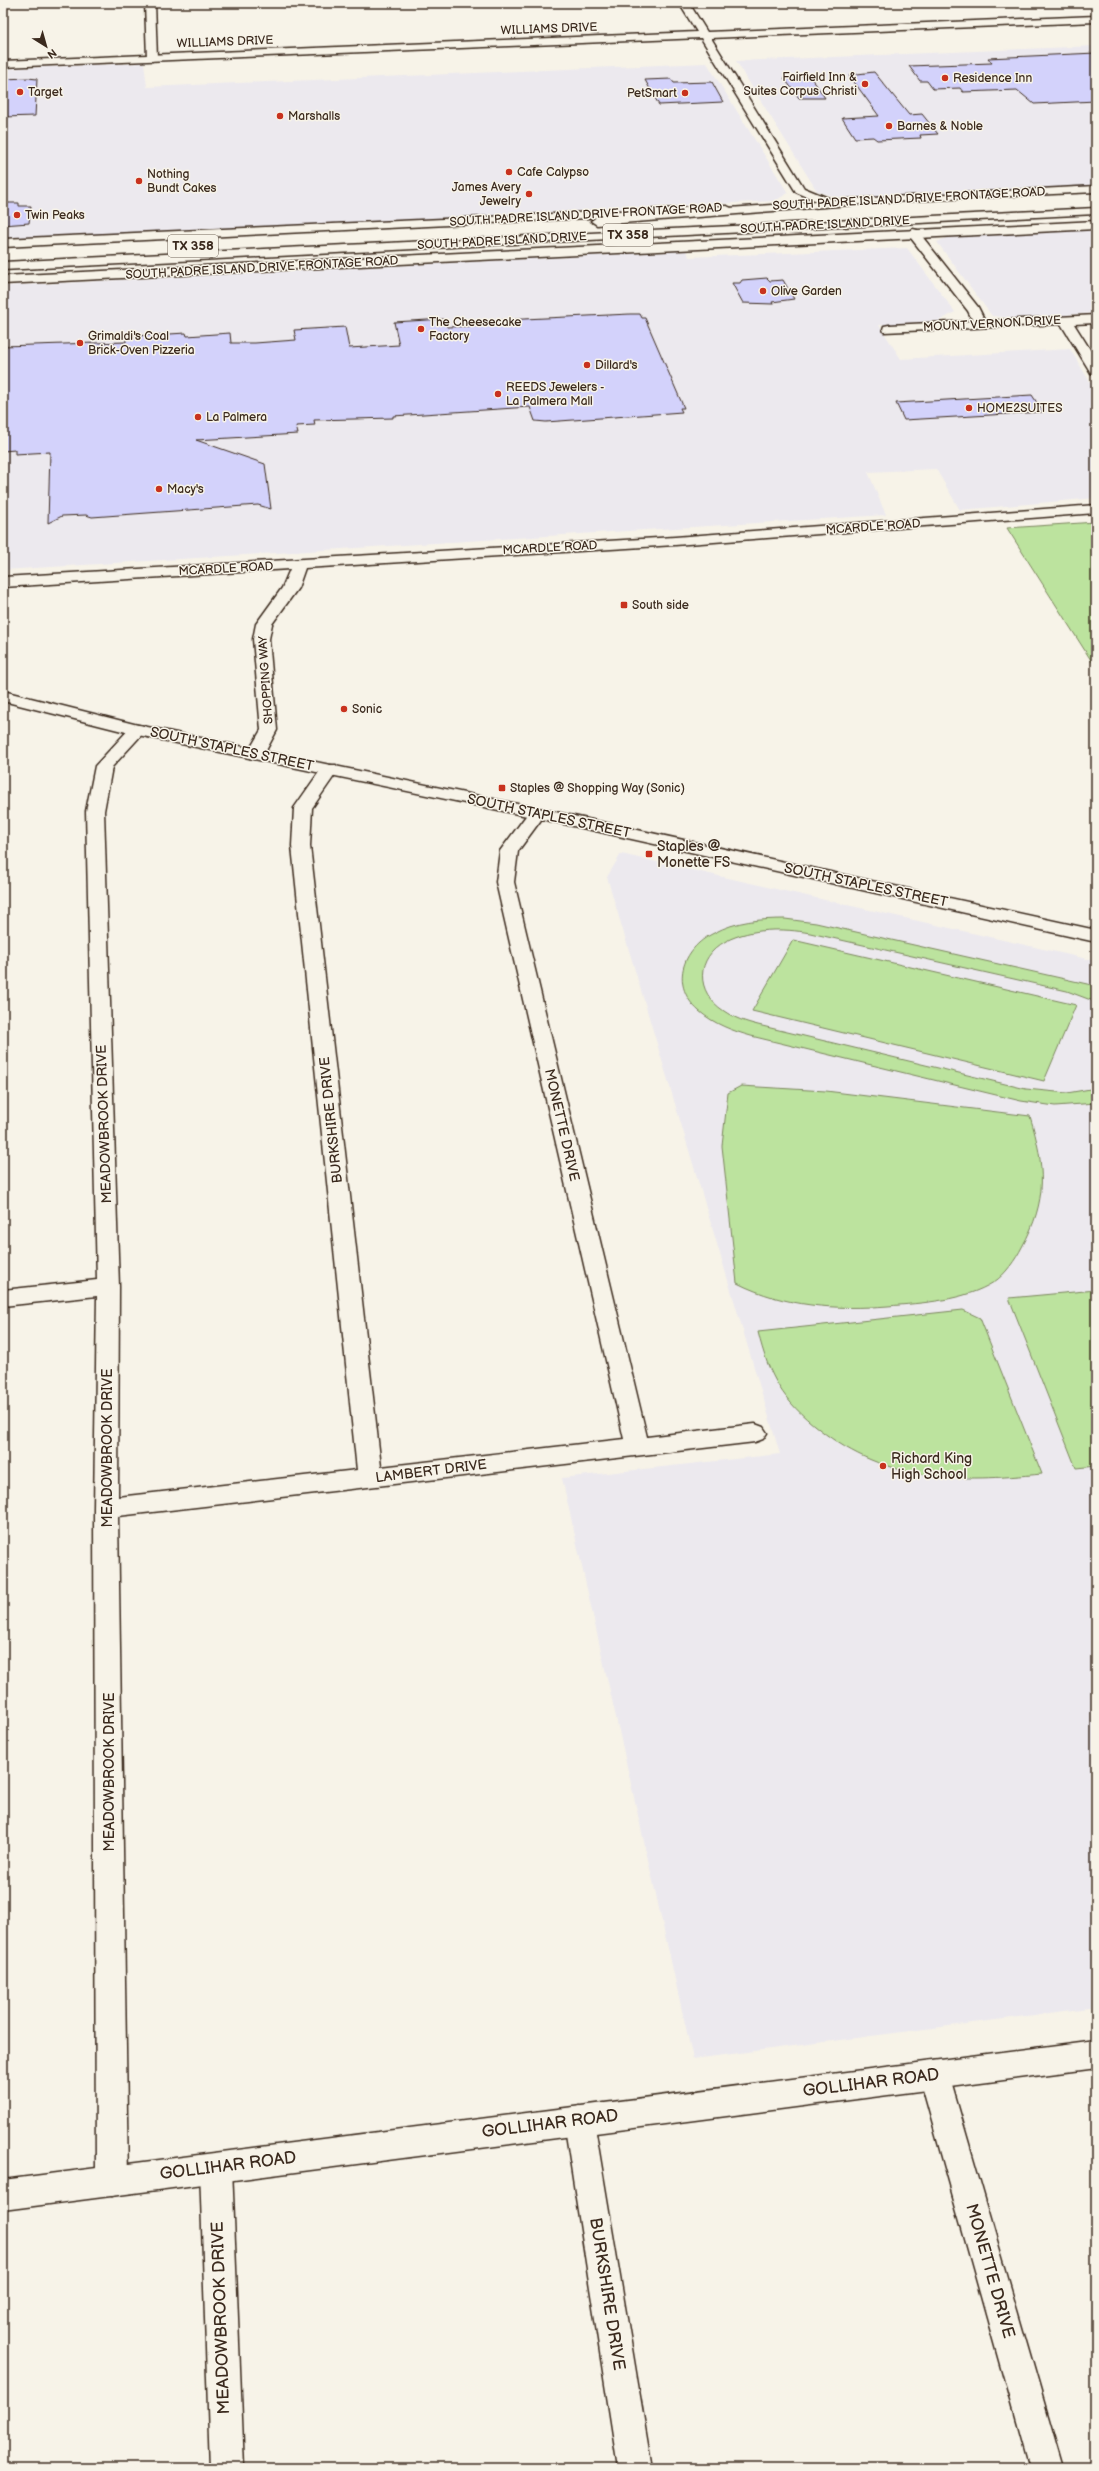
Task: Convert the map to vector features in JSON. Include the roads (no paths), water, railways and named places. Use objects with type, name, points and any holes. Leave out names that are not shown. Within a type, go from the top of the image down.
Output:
[{"type":"main road","points":[[150,3],[152,58]]},
{"type":"main road","points":[[684,3],[800,190],[830,203]]},
{"type":"main road","name":"WILLIAMS DRIVE","points":[[3,64],[1096,19]]},
{"type":"main road","name":"SOUTH PADRE ISLAND DRIVE FRONTAGE ROAD","points":[[3,242],[791,206],[1096,189]]},
{"type":"main road","points":[[791,206],[800,190]]},
{"type":"main road","name":"SOUTH PADRE ISLAND DRIVE","points":[[3,255],[1096,201]]},
{"type":"main road","points":[[457,233],[518,226],[859,202]]},
{"type":"main road","name":"SOUTH PADRE ISLAND DRIVE","points":[[3,266],[1096,211]]},
{"type":"main road","name":"SOUTH PADRE ISLAND DRIVE FRONTAGE ROAD","points":[[3,280],[512,255],[913,233],[1096,225]]},
{"type":"main road","points":[[913,233],[974,310],[981,325]]},
{"type":"main road","points":[[160,258],[198,261],[512,255]]},
{"type":"main road","name":"MOUNT VERNON DRIVE","points":[[889,329],[1096,318]]},
{"type":"main road","points":[[1065,320],[1096,370]]},
{"type":"main road","name":"MCARDLE ROAD","points":[[3,582],[693,539],[1096,509]]},
{"type":"main road","name":"SHOPPING WAY","points":[[256,754],[269,730],[262,639],[264,624],[290,588],[299,564]]},
{"type":"main road","name":"SOUTH STAPLES STREET","points":[[3,696],[138,730],[537,813],[1096,936]]},
{"type":"main road","name":"MEADOWBROOK DRIVE","points":[[112,2181],[106,1508],[108,1287],[95,811],[104,766],[138,730]]},
{"type":"main road","name":"BURKSHIRE DRIVE","points":[[330,769],[303,808],[301,846],[370,1479]]},
{"type":"main road","name":"MONETTE DRIVE","points":[[537,813],[509,851],[505,882],[637,1445]]},
{"type":"main road","points":[[3,1298],[108,1287]]},
{"type":"main road","name":"LAMBERT DRIVE","points":[[106,1508],[370,1479],[637,1445],[755,1433]]},
{"type":"main road","name":"GOLLIHAR ROAD","points":[[3,2195],[1096,2054]]},
{"type":"main road","name":"MONETTE DRIVE","points":[[934,2075],[1046,2468]]},
{"type":"main road","name":"BURKSHIRE DRIVE","points":[[579,2120],[635,2468]]},
{"type":"main road","name":"MEADOWBROOK DRIVE","points":[[216,2168],[227,2468]]},
{"type":"place","name":"Residence Inn","points":[[945,78]]},
{"type":"place","name":"Fairfield Inn & Suites Corpus Christi","points":[[865,84]]},
{"type":"place","name":"Target","points":[[20,92]]},
{"type":"place","name":"PetSmart","points":[[685,93]]},
{"type":"place","name":"Marshalls","points":[[280,116]]},
{"type":"place","name":"Barnes & Noble","points":[[889,126]]},
{"type":"place","name":"Cafe Calypso","points":[[509,172]]},
{"type":"place","name":"Nothing Bundt Cakes","points":[[139,181]]},
{"type":"place","name":"James Avery Jewelry","points":[[529,194]]},
{"type":"place","name":"Twin Peaks","points":[[17,215]]},
{"type":"place","name":"Olive Garden","points":[[763,291]]},
{"type":"place","name":"The Cheesecake Factory","points":[[421,329]]},
{"type":"place","name":"Grimaldi's Coal Brick-Oven Pizzeria","points":[[80,343]]},
{"type":"place","name":"Dillard's","points":[[587,365]]},
{"type":"place","name":"REEDS Jewelers - La Palmera Mall","points":[[498,394]]},
{"type":"place","name":"HOME2SUITES","points":[[969,408]]},
{"type":"place","name":"La Palmera","points":[[198,417]]},
{"type":"place","name":"Macy's","points":[[159,489]]},
{"type":"place","name":"South side","points":[[624,605]]},
{"type":"place","name":"Sonic","points":[[344,709]]},
{"type":"place","name":"Staples @ Shopping Way (Sonic)","points":[[502,788]]},
{"type":"place","name":"Staples @ Monette FS","points":[[649,854]]},
{"type":"place","name":"Richard King High School","points":[[883,1466]]}]
